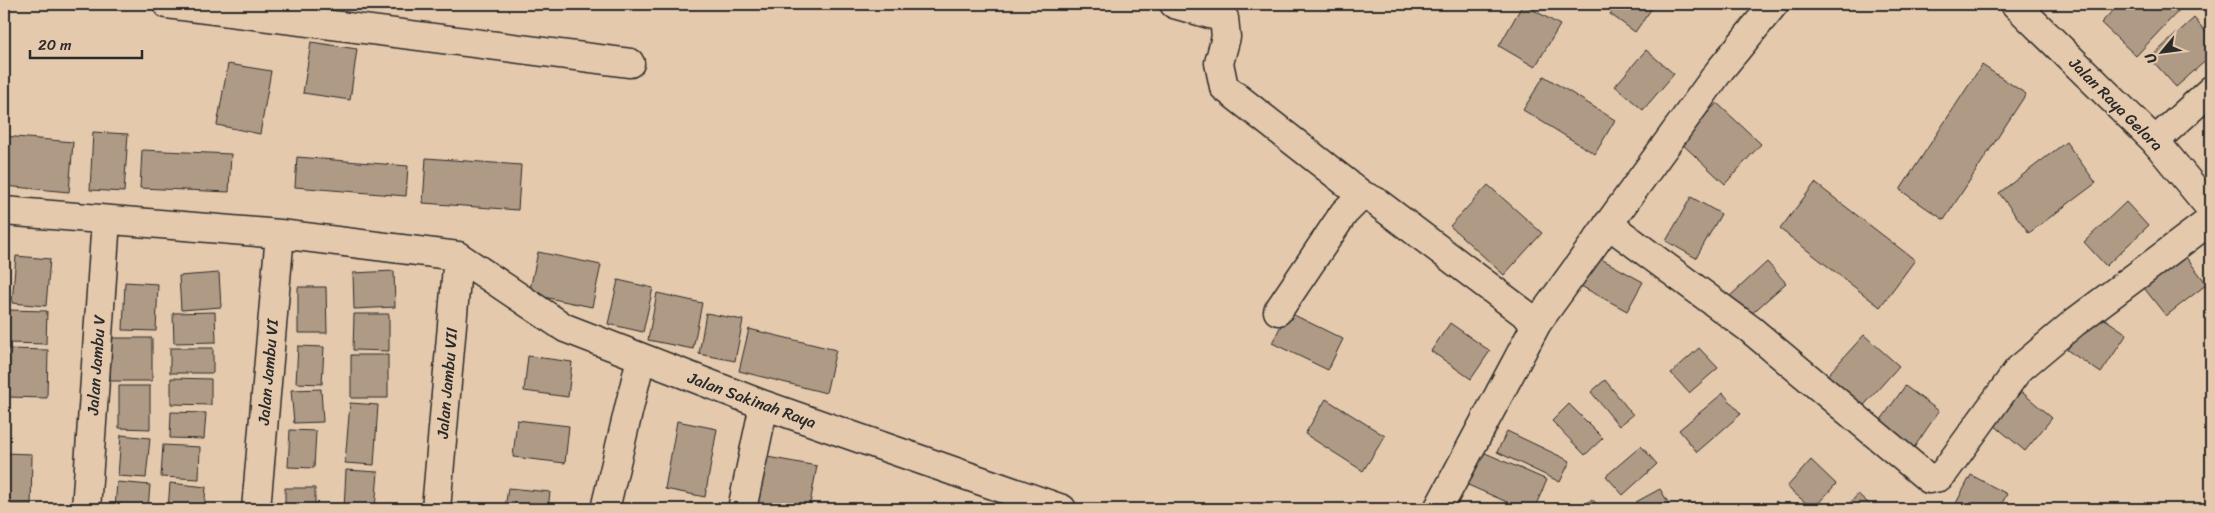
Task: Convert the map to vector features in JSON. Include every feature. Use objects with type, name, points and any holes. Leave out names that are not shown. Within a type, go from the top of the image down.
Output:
[{"type":"street","points":[[167,4],[630,63]]},
{"type":"street","points":[[1174,4],[1224,18],[1226,37],[1218,63],[1224,88],[1362,195],[1375,201],[1537,323]]},
{"type":"street","points":[[1438,509],[1537,323],[1720,70],[1774,4]]},
{"type":"street","name":"Jalan Raya Gelora","points":[[2015,4],[2155,141],[2211,209]]},
{"type":"street","points":[[2155,141],[2211,90]]},
{"type":"street","points":[[1278,311],[1344,213],[1362,195]]},
{"type":"street","points":[[4,211],[280,234],[458,256]]},
{"type":"street","name":"Jalan Jambu V","points":[[86,509],[106,220]]},
{"type":"street","points":[[1608,224],[1750,328],[1929,479],[1933,479],[1945,471],[2018,370],[2075,322],[2211,220]]},
{"type":"street","name":"Jalan Jambu VI","points":[[256,509],[280,234]]},
{"type":"street","name":"Jalan Sakinah Raya","points":[[458,256],[566,328],[764,405],[1062,509]]},
{"type":"street","name":"Jalan Jambu VII","points":[[436,509],[458,256]]},
{"type":"street","points":[[605,509],[641,358]]},
{"type":"street","points":[[742,509],[764,405]]},
{"type":"building","points":[[1523,4],[1560,25],[1535,67],[1499,46]]},
{"type":"building","points":[[1617,4],[1655,4],[1635,32],[1610,14]]},
{"type":"building","points":[[2119,4],[2180,4],[2183,6],[2136,56],[2101,23]]},
{"type":"building","points":[[2194,18],[2211,38],[2211,56],[2176,87],[2150,58]]},
{"type":"building","points":[[311,42],[357,49],[350,100],[303,93]]},
{"type":"building","points":[[1646,50],[1674,74],[1643,110],[1615,86]]},
{"type":"building","points":[[228,64],[271,71],[260,134],[217,125]]},
{"type":"building","points":[[1982,65],[2026,94],[1944,220],[1900,190]]},
{"type":"building","points":[[1544,76],[1615,120],[1595,154],[1523,110]]},
{"type":"building","points":[[1717,103],[1761,144],[1725,184],[1680,142]]},
{"type":"building","points":[[93,132],[128,134],[124,192],[90,190]]},
{"type":"building","points":[[4,136],[73,142],[69,192],[4,186]]},
{"type":"building","points":[[2066,142],[2096,183],[2029,233],[1999,193]]},
{"type":"building","points":[[142,150],[231,154],[229,192],[140,188]]},
{"type":"building","points":[[297,157],[408,166],[406,196],[295,187]]},
{"type":"building","points":[[426,158],[521,165],[518,210],[423,203]]},
{"type":"building","points":[[1815,183],[1915,260],[1880,307],[1780,229]]},
{"type":"building","points":[[1488,185],[1542,233],[1504,275],[1450,226]]},
{"type":"building","points":[[1691,197],[1721,214],[1696,258],[1666,241]]},
{"type":"building","points":[[2126,202],[2148,226],[2106,266],[2084,242]]},
{"type":"building","points":[[2178,247],[2207,284],[2166,316],[2137,279]]},
{"type":"building","points":[[538,252],[601,265],[592,307],[529,294]]},
{"type":"building","points":[[1594,255],[1643,282],[1627,311],[1579,285]]},
{"type":"building","points":[[16,256],[50,259],[46,306],[12,303]]},
{"type":"building","points":[[1767,262],[1786,283],[1749,316],[1730,296]]},
{"type":"building","points":[[394,271],[395,307],[354,309],[353,273]]},
{"type":"building","points":[[219,273],[221,307],[181,310],[179,276]]},
{"type":"building","points":[[618,280],[653,288],[643,332],[608,324]]},
{"type":"building","points":[[125,282],[158,284],[156,331],[123,330]]},
{"type":"building","points":[[298,287],[326,287],[327,333],[298,333]]},
{"type":"building","points":[[657,293],[702,303],[693,349],[648,340]]},
{"type":"building","points":[[8,310],[47,311],[46,344],[7,343]]},
{"type":"building","points":[[2093,311],[2127,334],[2101,373],[2067,350]]},
{"type":"building","points":[[215,312],[216,342],[174,343],[173,313]]},
{"type":"building","points":[[1288,312],[1343,339],[1328,370],[1272,343]]},
{"type":"building","points":[[706,313],[743,320],[735,361],[699,354]]},
{"type":"building","points":[[354,314],[389,314],[389,351],[353,350]]},
{"type":"building","points":[[1450,323],[1490,351],[1471,379],[1431,351]]},
{"type":"building","points":[[749,329],[836,350],[826,393],[739,371]]},
{"type":"building","points":[[1864,335],[1899,366],[1858,412],[1823,380]]},
{"type":"building","points":[[109,338],[152,338],[152,381],[110,381]]},
{"type":"building","points":[[298,346],[324,347],[322,384],[296,383]]},
{"type":"building","points":[[170,348],[213,348],[213,373],[170,373]]},
{"type":"building","points":[[1699,348],[1718,368],[1689,393],[1671,373]]},
{"type":"building","points":[[8,349],[48,350],[47,398],[7,397]]},
{"type":"building","points":[[351,355],[388,355],[388,398],[351,398]]},
{"type":"building","points":[[528,356],[572,362],[568,397],[524,391]]},
{"type":"building","points":[[171,378],[211,379],[211,405],[171,404]]},
{"type":"building","points":[[1605,380],[1633,415],[1619,426],[1591,392]]},
{"type":"building","points":[[119,386],[150,386],[150,429],[119,428]]},
{"type":"building","points":[[1905,386],[1939,411],[1911,452],[1876,427]]},
{"type":"building","points":[[2016,387],[2052,418],[2025,451],[1988,420]]},
{"type":"building","points":[[321,389],[323,422],[294,423],[291,390]]},
{"type":"building","points":[[1723,393],[1741,414],[1697,452],[1679,430]]},
{"type":"building","points":[[1326,399],[1385,436],[1363,471],[1305,434]]},
{"type":"building","points":[[350,403],[378,405],[374,465],[345,463]]},
{"type":"building","points":[[1569,404],[1603,438],[1585,455],[1552,421]]},
{"type":"building","points":[[171,412],[206,413],[204,439],[170,438]]},
{"type":"building","points":[[517,420],[569,426],[565,463],[513,457]]},
{"type":"building","points":[[677,421],[717,429],[705,497],[665,489]]},
{"type":"building","points":[[290,430],[316,431],[314,468],[288,467]]},
{"type":"building","points":[[1507,431],[1570,461],[1560,482],[1497,452]]},
{"type":"building","points":[[121,435],[150,438],[146,478],[118,476]]},
{"type":"building","points":[[163,445],[200,447],[199,479],[161,477]]},
{"type":"building","points":[[1641,446],[1657,464],[1623,495],[1606,476]]},
{"type":"building","points":[[1483,452],[1547,480],[1534,509],[1523,509],[1468,485]]},
{"type":"building","points":[[4,453],[32,454],[31,509],[4,509]]},
{"type":"building","points":[[756,455],[817,466],[809,509],[746,509]]},
{"type":"building","points":[[1811,460],[1836,484],[1813,509],[1787,487]]},
{"type":"building","points":[[346,470],[378,472],[375,509],[344,509]]},
{"type":"building","points":[[1971,475],[2007,494],[1999,509],[1958,509],[1954,507]]},
{"type":"building","points":[[117,482],[150,485],[148,509],[115,509]]},
{"type":"building","points":[[170,483],[206,487],[204,509],[168,509]]},
{"type":"building","points":[[285,488],[315,488],[315,509],[285,509]]},
{"type":"building","points":[[508,488],[550,492],[548,509],[505,509]]},
{"type":"building","points":[[1660,489],[1671,507],[1666,509],[1640,509],[1636,502]]},
{"type":"building","points":[[1858,494],[1875,509],[1845,509]]},
{"type":"building","points":[[1592,499],[1601,509],[1580,509]]},
{"type":"building","points":[[1776,501],[1787,509],[1769,509]]},
{"type":"building","points":[[1689,502],[1703,509],[1686,509]]}]
